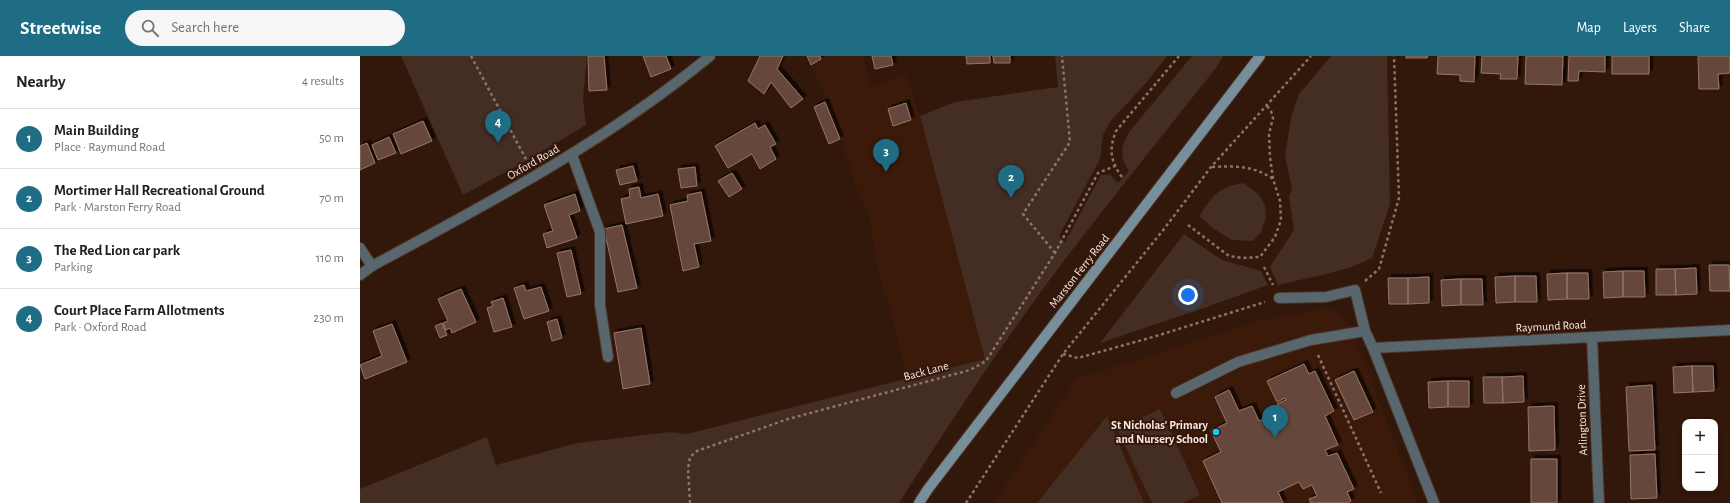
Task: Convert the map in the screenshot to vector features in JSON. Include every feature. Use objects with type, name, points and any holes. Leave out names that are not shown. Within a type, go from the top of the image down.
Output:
[{"type":"main road","name":"Marston Ferry Road","points":[[919,503],[932,482],[1260,56]]},
{"type":"street","name":"Oxford Road","points":[[360,275],[372,266],[536,177],[572,155],[671,88],[710,56]]},
{"type":"street","points":[[572,155],[600,232],[600,305],[608,357]]},
{"type":"street","points":[[360,248],[372,266]]},
{"type":"street","points":[[1279,298],[1326,297],[1354,290],[1365,331],[1374,348],[1434,503]]},
{"type":"street","name":"Raymund Road","points":[[1374,348],[1730,330]]},
{"type":"street","points":[[1176,393],[1238,362],[1311,340],[1365,331]]},
{"type":"street","name":"Arlington Drive","points":[[1592,337],[1599,503]]},
{"type":"path","points":[[471,56],[526,161]]},
{"type":"path","points":[[1055,253],[1023,214],[1070,142],[1062,56]]},
{"type":"path","points":[[1122,176],[1115,166],[1111,148],[1116,131],[1179,56]]},
{"type":"path","points":[[966,503],[1063,354],[1164,229],[1211,167],[1311,56]]},
{"type":"path","points":[[1354,290],[1379,269],[1399,198],[1394,56]]},
{"type":"path","points":[[1188,225],[1229,256],[1243,258],[1260,257],[1274,237],[1281,220],[1280,200],[1273,179],[1269,134],[1273,118],[1271,111],[1267,106]]},
{"type":"path","points":[[1211,167],[1237,165],[1263,172],[1273,179]]},
{"type":"path","name":"Back Lane","points":[[690,503],[688,469],[690,457],[697,451],[788,419],[970,370],[986,361],[1055,253],[1098,173],[1115,166]]},
{"type":"path","points":[[1063,354],[1078,358],[1153,338],[1279,298],[1264,267]]},
{"type":"path","points":[[1311,340],[1382,493]]},
{"type":"shaded area","points":[[401,56],[587,56],[583,98],[586,125],[526,161],[463,195]]},
{"type":"shaded area","points":[[807,56],[863,56],[870,88],[905,73],[920,116],[985,358],[908,377],[880,276],[867,209],[861,201],[829,102]]},
{"type":"shaded area","points":[[1055,56],[1167,56],[1146,83],[1109,123],[1103,135],[1100,159],[1059,236],[1065,242],[1101,175],[1110,175],[1118,183],[1129,171],[1122,156],[1122,152],[1124,142],[1129,132],[1192,56],[1223,56],[1216,68],[1091,226],[1027,311],[962,406],[899,503],[360,503],[360,489],[487,437],[496,465],[577,443],[670,432],[687,434],[985,359],[920,116],[955,102],[1058,87]]},
{"type":"shaded area","points":[[1331,56],[1387,56],[1390,204],[1372,258],[1338,271],[1278,285],[1270,267],[1294,230],[1289,196],[1292,189],[1285,156],[1291,118],[1299,94]]},
{"type":"shaded area","points":[[1244,183],[1259,195],[1265,206],[1266,218],[1261,232],[1253,241],[1232,240],[1214,229],[1199,216],[1212,198],[1222,190]]},
{"type":"shaded area","points":[[1184,234],[1222,260],[1261,271],[1268,285],[1100,343]]},
{"type":"shaded area","name":"St Nicholas' Primary and Nursery School","points":[[1329,308],[1350,325],[1418,503],[994,503],[1076,379],[1265,319]]},
{"type":"shaded area","points":[[1160,409],[1200,495],[1183,503],[1152,503],[1117,429]]},
{"type":"shaded area","points":[[1107,416],[1144,503],[1037,503]]},
{"type":"building","points":[[588,56],[604,56],[607,90],[589,91]]},
{"type":"building","points":[[643,56],[666,56],[671,69],[651,77]]},
{"type":"building","points":[[760,56],[783,56],[777,69],[803,99],[791,108],[771,82],[764,94],[748,81]]},
{"type":"building","points":[[807,56],[820,56],[821,59],[811,65]]},
{"type":"building","points":[[872,56],[891,56],[893,65],[875,69]]},
{"type":"building","points":[[966,56],[990,56],[990,63],[967,64]]},
{"type":"building","points":[[993,56],[1010,56],[1010,63],[994,63]]},
{"type":"building","points":[[1406,56],[1428,56],[1427,58],[1406,58]]},
{"type":"building","points":[[1438,56],[1475,56],[1474,82],[1460,81],[1460,75],[1437,74]]},
{"type":"building","points":[[1482,56],[1518,56],[1517,79],[1500,79],[1501,74],[1481,73]]},
{"type":"building","points":[[1526,56],[1563,56],[1562,85],[1525,84]]},
{"type":"building","points":[[1569,56],[1605,56],[1605,72],[1579,71],[1578,81],[1568,81]]},
{"type":"building","points":[[1612,56],[1649,56],[1649,74],[1612,74]]},
{"type":"building","points":[[1698,56],[1730,56],[1730,73],[1718,74],[1719,89],[1699,89]]},
{"type":"building","points":[[825,102],[840,139],[829,144],[814,107]]},
{"type":"building","points":[[906,103],[911,120],[893,126],[888,109]]},
{"type":"building","points":[[423,121],[432,141],[401,154],[393,134]]},
{"type":"building","points":[[755,123],[758,129],[765,125],[776,144],[770,147],[776,159],[760,169],[752,154],[728,168],[715,146]]},
{"type":"building","points":[[389,137],[396,153],[378,160],[372,145]]},
{"type":"building","points":[[367,143],[375,163],[360,170],[360,146]]},
{"type":"building","points":[[633,166],[637,181],[620,185],[616,170]]},
{"type":"building","points":[[695,167],[697,186],[681,188],[678,169]]},
{"type":"building","points":[[732,173],[742,189],[729,197],[718,181]]},
{"type":"building","points":[[639,187],[641,198],[658,194],[663,216],[626,224],[621,199],[630,197],[629,189]]},
{"type":"building","points":[[701,192],[711,241],[694,244],[699,267],[683,271],[670,205],[688,201],[687,195]]},
{"type":"building","points":[[575,194],[580,211],[569,215],[577,238],[547,248],[543,234],[553,231],[544,205]]},
{"type":"building","points":[[622,225],[637,288],[618,292],[604,229]]},
{"type":"building","points":[[571,250],[581,294],[567,297],[557,253]]},
{"type":"building","points":[[1709,265],[1729,265],[1730,291],[1710,291]]},
{"type":"building","points":[[1696,268],[1697,294],[1676,295],[1675,269]]},
{"type":"building","points":[[1656,269],[1675,269],[1676,295],[1656,295]]},
{"type":"building","points":[[1623,271],[1644,271],[1645,297],[1623,297]]},
{"type":"building","points":[[1623,271],[1623,297],[1604,298],[1603,272]]},
{"type":"building","points":[[1567,273],[1588,273],[1589,299],[1567,299]]},
{"type":"building","points":[[1567,273],[1567,299],[1548,300],[1547,274]]},
{"type":"building","points":[[1515,276],[1536,276],[1537,302],[1515,302]]},
{"type":"building","points":[[1515,276],[1515,302],[1496,303],[1495,277]]},
{"type":"building","points":[[1429,277],[1429,303],[1408,304],[1408,278]]},
{"type":"building","points":[[1388,278],[1408,278],[1408,304],[1389,304]]},
{"type":"building","points":[[1461,279],[1482,279],[1483,305],[1461,305]]},
{"type":"building","points":[[1461,279],[1461,305],[1442,306],[1441,280]]},
{"type":"building","points":[[524,285],[526,291],[541,287],[549,311],[524,319],[514,288]]},
{"type":"building","points":[[461,289],[476,322],[452,333],[450,328],[446,330],[443,323],[448,321],[438,299]]},
{"type":"building","points":[[503,298],[512,327],[494,332],[487,308],[493,306],[491,302]]},
{"type":"building","points":[[557,319],[562,338],[552,341],[547,322]]},
{"type":"building","points":[[442,323],[447,335],[440,338],[435,326]]},
{"type":"building","points":[[392,324],[407,362],[365,379],[360,365],[382,356],[373,331]]},
{"type":"building","points":[[641,328],[650,384],[623,389],[614,333]]},
{"type":"building","points":[[1304,364],[1309,374],[1315,371],[1334,411],[1325,416],[1338,445],[1325,450],[1328,456],[1337,453],[1354,489],[1347,492],[1351,501],[1348,503],[1311,503],[1309,499],[1317,496],[1312,485],[1303,489],[1299,482],[1278,492],[1283,503],[1222,503],[1203,461],[1221,452],[1211,431],[1227,423],[1215,397],[1229,390],[1239,411],[1252,406],[1259,421],[1281,412],[1277,404],[1286,400],[1285,398],[1277,402],[1267,381]]},
{"type":"building","points":[[1692,366],[1713,366],[1714,391],[1693,392]]},
{"type":"building","points":[[1692,366],[1693,392],[1674,393],[1673,367]]},
{"type":"building","points":[[1354,371],[1373,412],[1354,420],[1335,380]]},
{"type":"building","points":[[1523,376],[1524,402],[1503,403],[1502,377]]},
{"type":"building","points":[[1483,377],[1502,377],[1503,403],[1484,403]]},
{"type":"building","points":[[1448,381],[1469,381],[1469,407],[1448,407]]},
{"type":"building","points":[[1448,381],[1448,407],[1429,408],[1428,382]]},
{"type":"building","points":[[1652,385],[1655,450],[1629,451],[1626,387]]},
{"type":"building","points":[[1554,406],[1555,450],[1529,451],[1528,407]]},
{"type":"building","points":[[1655,454],[1657,498],[1631,499],[1630,455]]},
{"type":"building","points":[[1531,459],[1557,459],[1557,503],[1531,503]]},
{"type":"place","name":"Court Place Farm Allotments","points":[[498,143]]},
{"type":"place","name":"The Red Lion car park","points":[[886,172]]},
{"type":"place","name":"Mortimer Hall Recreational Ground","points":[[1011,198]]},
{"type":"place","name":"St Nicholas' Primary and Nursery School","points":[[1216,432]]},
{"type":"place","name":"Main Building","points":[[1275,438]]}]
